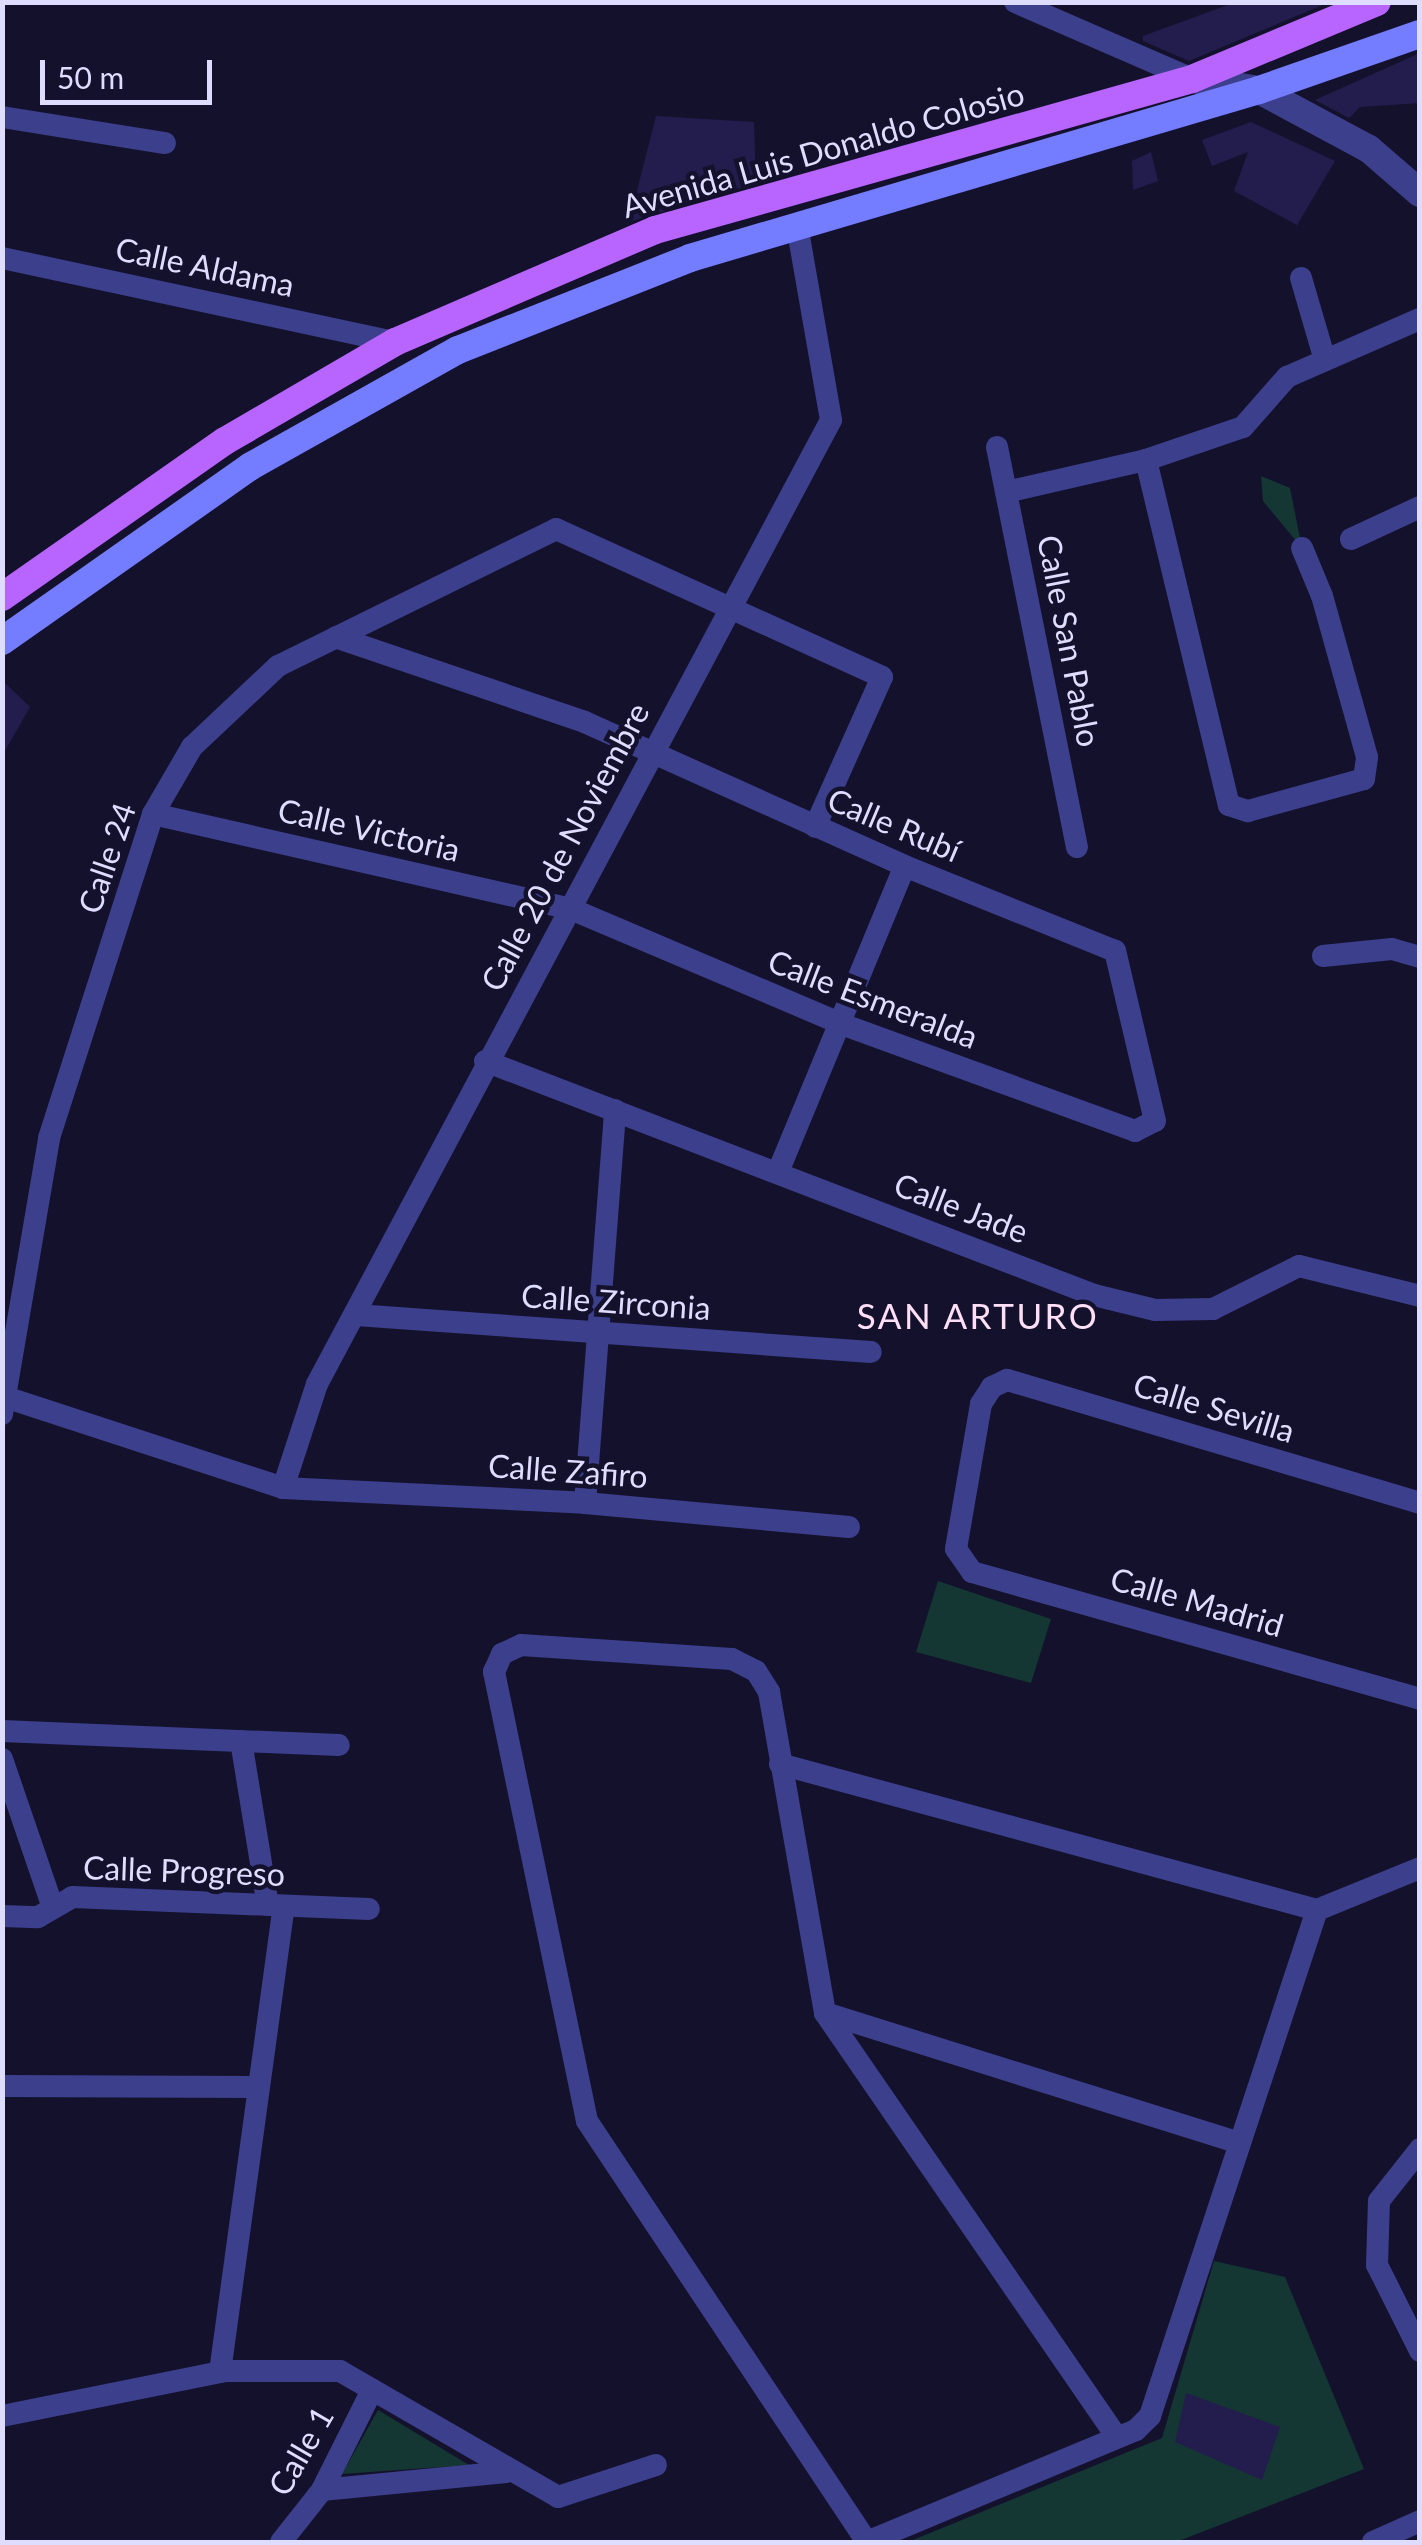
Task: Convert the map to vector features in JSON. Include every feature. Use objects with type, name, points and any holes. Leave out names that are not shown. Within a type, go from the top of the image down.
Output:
[{"type":"main road","name":"Avenida Luis Donaldo Colosio","points":[[2,597],[225,442],[395,342],[655,230],[1192,79],[1377,2]]},
{"type":"main road","name":"Avenida Luis Donaldo Colosio","points":[[2,641],[250,466],[458,350],[690,258],[1259,90],[1420,34]]},
{"type":"street","points":[[1015,2],[1192,79],[1259,90],[1369,149],[1420,192]]},
{"type":"street","points":[[2,117],[165,143]]},
{"type":"street","name":"Calle 20 de Noviembre","points":[[282,1488],[317,1384],[485,1061],[570,910],[650,754],[732,612],[831,420],[797,224]]},
{"type":"street","name":"Calle Aldama","points":[[2,258],[395,342]]},
{"type":"street","points":[[1301,278],[1325,360]]},
{"type":"street","points":[[1006,492],[1146,460],[1243,428],[1287,377],[1420,319]]},
{"type":"street","name":"Calle San Pablo","points":[[997,447],[1077,847]]},
{"type":"street","points":[[1146,460],[1229,805],[1248,811],[1364,779],[1367,757],[1322,596],[1302,548]]},
{"type":"street","points":[[1351,539],[1420,507]]},
{"type":"street","name":"Calle 24","points":[[3,1402],[49,1138],[153,814],[192,747],[278,666],[556,529],[732,612]]},
{"type":"street","points":[[732,612],[882,677],[816,827]]},
{"type":"street","name":"Calle Rubí","points":[[336,637],[586,722],[905,866],[1115,951],[1156,1121]]},
{"type":"street","name":"Calle Victoria","points":[[153,814],[570,910]]},
{"type":"street","points":[[778,1172],[844,1025],[905,866]]},
{"type":"street","name":"Calle Esmeralda","points":[[570,910],[844,1025],[1135,1131],[1156,1121]]},
{"type":"street","points":[[1322,956],[1392,949],[1420,956]]},
{"type":"street","name":"Calle Jade","points":[[485,1061],[1094,1294],[1155,1310],[1213,1309],[1298,1266],[1420,1296]]},
{"type":"street","points":[[585,1503],[615,1110]]},
{"type":"street","name":"Calle Zirconia","points":[[356,1315],[871,1352]]},
{"type":"street","name":"Calle Sevilla","points":[[959,1562],[981,1404],[992,1387],[1007,1380],[1420,1502]]},
{"type":"street","name":"Calle Zafiro","points":[[3,1402],[282,1488],[585,1503],[849,1527]]},
{"type":"street","name":"Calle Madrid","points":[[959,1562],[972,1572],[1420,1699]]},
{"type":"street","points":[[1116,2436],[826,2013],[768,1692],[756,1671],[732,1659],[521,1645],[502,1654],[494,1672],[587,2121],[867,2542],[1116,2436],[1150,2416],[1237,2142],[1317,1910]]},
{"type":"street","points":[[2,1732],[339,1745]]},
{"type":"street","points":[[220,2372],[276,1905],[241,1741]]},
{"type":"street","points":[[2,1759],[53,1908]]},
{"type":"street","points":[[780,1764],[1317,1910],[1420,1868]]},
{"type":"street","name":"Calle Progreso","points":[[2,1916],[38,1916],[72,1897],[369,1909]]},
{"type":"street","points":[[826,2013],[1237,2142]]},
{"type":"street","points":[[2,2086],[255,2087]]},
{"type":"street","points":[[1417,2155],[1379,2202],[1377,2265],[1419,2349]]},
{"type":"street","points":[[2,2416],[220,2372],[340,2371],[506,2472],[558,2497],[656,2465]]},
{"type":"street","name":"Calle 1","points":[[281,2542],[322,2490],[372,2390]]},
{"type":"street","points":[[322,2490],[506,2472]]},
{"type":"street","points":[[1373,2542],[1420,2521]]},
{"type":"green space","points":[[1261,476],[1290,488],[1302,548],[1263,501]]},
{"type":"green space","points":[[938,1581],[1051,1619],[1031,1683],[916,1652]]},
{"type":"green space","points":[[1214,2261],[1285,2277],[1364,2469],[1176,2542],[908,2542],[1162,2438]]},
{"type":"green space","points":[[378,2410],[469,2465],[342,2474]]},
{"type":"building","points":[[1236,2],[1330,2],[1189,61],[1143,41],[1143,36]]},
{"type":"building","points":[[1420,53],[1420,103],[1360,107],[1349,118],[1315,100]]},
{"type":"building","points":[[656,116],[754,122],[756,183],[629,222]]},
{"type":"building","points":[[1251,122],[1335,161],[1297,225],[1234,191],[1248,152],[1212,166],[1202,140]]},
{"type":"building","points":[[1151,152],[1158,181],[1133,190],[1132,161]]},
{"type":"building","points":[[2,680],[30,707],[2,756]]},
{"type":"building","points":[[1186,2393],[1280,2427],[1262,2480],[1175,2442]]},
{"type":"district","name":"SAN ARTURO","points":[[978,1315]]}]
